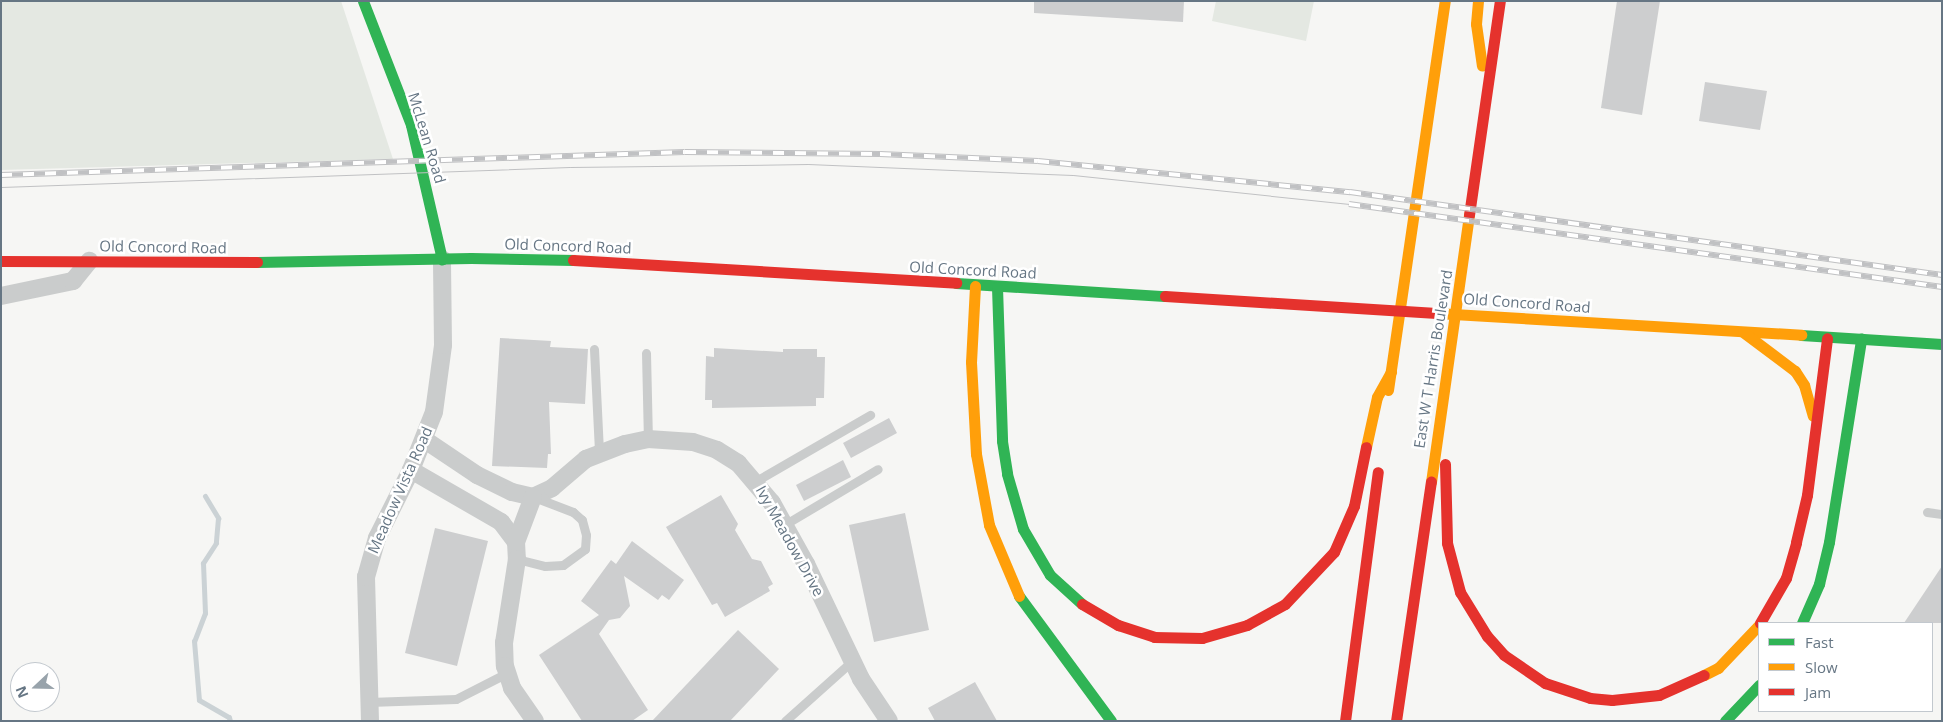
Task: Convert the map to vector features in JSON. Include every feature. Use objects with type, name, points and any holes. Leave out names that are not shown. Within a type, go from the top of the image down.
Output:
[{"type":"main road","name":"McLean Road","points":[[362,1],[411,125],[442,259]]},
{"type":"main road","points":[[1383,430],[1445,1]]},
{"type":"main road","points":[[1478,1],[1476,24],[1486,97]]},
{"type":"main road","name":"East W T Harris Boulevard","points":[[1396,721],[1430,466],[1443,407],[1500,1]]},
{"type":"main road","name":"Old Concord Road","points":[[1,262],[89,261],[175,264],[442,259],[590,260],[975,286],[1332,305],[1942,344]]},
{"type":"main road","points":[[975,286],[972,362],[976,454],[989,525],[1008,576],[1023,604],[1111,721]]},
{"type":"main road","points":[[997,287],[1002,441],[1007,474],[1023,529],[1050,574],[1083,605],[1118,626],[1154,637],[1202,638],[1246,625],[1285,604],[1319,571],[1334,552],[1354,506],[1377,397],[1390,372]]},
{"type":"main road","points":[[1743,332],[1795,372],[1809,398],[1815,427]]},
{"type":"main road","points":[[1761,622],[1786,578],[1807,495],[1827,338]]},
{"type":"main road","points":[[1802,622],[1820,584],[1829,542],[1861,339]]},
{"type":"main road","points":[[1443,407],[1447,542],[1460,592],[1486,636],[1526,672],[1564,691],[1590,698],[1644,698],[1676,690],[1718,668],[1758,626]]},
{"type":"main road","points":[[1345,721],[1379,459]]},
{"type":"main road","points":[[1725,721],[1758,686]]},
{"type":"street","name":"Meadow Vista Road","points":[[370,721],[366,577],[377,538],[412,470],[424,440],[439,389],[443,345],[442,259]]},
{"type":"street","points":[[1,296],[72,281],[89,261]]},
{"type":"street","name":"Ivy Meadow Drive","points":[[533,497],[552,488],[576,466],[599,453],[648,439],[693,442],[716,450],[738,462],[756,481],[784,525],[852,661],[889,721]]},
{"type":"street","points":[[424,440],[477,474],[512,492],[533,497],[516,550],[504,643],[507,673],[512,688],[535,721]]},
{"type":"street","points":[[412,470],[501,522],[516,550]]},
{"type":"lane","points":[[594,349],[599,453]]},
{"type":"lane","points":[[646,354],[648,439]]},
{"type":"lane","points":[[756,481],[870,415]]},
{"type":"lane","points":[[784,525],[878,470]]},
{"type":"lane","points":[[516,550],[545,566],[563,565],[584,550],[586,536],[582,520],[572,512],[533,497]]},
{"type":"lane","points":[[1928,512],[1942,514]]},
{"type":"lane","points":[[785,721],[852,661]]},
{"type":"lane","points":[[369,702],[456,699],[507,673]]},
{"type":"shaded area","points":[[1,1],[341,1],[393,159],[1,170]]},
{"type":"shaded area","points":[[1216,1],[1314,1],[1306,41],[1212,21]]},
{"type":"building","points":[[1034,1],[1184,1],[1183,22],[1034,13]]},
{"type":"building","points":[[1617,1],[1660,1],[1642,115],[1601,108]]},
{"type":"building","points":[[1705,82],[1767,91],[1760,130],[1699,121]]},
{"type":"building","points":[[500,338],[551,341],[550,347],[588,349],[585,404],[549,402],[551,454],[548,454],[547,468],[492,466]]},
{"type":"building","points":[[714,348],[783,352],[783,349],[817,349],[817,357],[825,357],[824,398],[816,398],[816,406],[712,408],[712,400],[705,400],[706,356],[714,357]]},
{"type":"building","points":[[889,418],[897,433],[851,458],[843,443]]},
{"type":"building","points":[[843,460],[851,477],[804,501],[796,485]]},
{"type":"building","points":[[721,495],[738,524],[735,530],[752,559],[761,561],[773,584],[768,587],[770,591],[725,617],[717,603],[712,605],[666,527]]},
{"type":"building","points":[[905,513],[929,630],[874,642],[849,525]]},
{"type":"building","points":[[435,528],[488,541],[457,666],[405,653]]},
{"type":"building","points":[[632,541],[684,580],[669,600],[662,595],[658,600],[624,576],[630,606],[620,618],[609,620],[599,634],[648,710],[632,721],[582,721],[539,655],[599,615],[581,601],[611,560],[616,564]]},
{"type":"building","points":[[1942,566],[1942,623],[1905,622]]},
{"type":"building","points":[[738,630],[779,669],[730,721],[652,721]]},
{"type":"building","points":[[975,682],[997,721],[935,721],[928,708]]},
{"type":"waterway","points":[[205,496],[218,518],[216,543],[203,563],[205,613],[194,641],[199,700],[229,717],[230,721]]},
{"type":"tram line","points":[[1,187],[570,167],[808,164],[1073,175],[1349,204]]},
{"type":"railway","points":[[1,175],[685,152],[880,154],[1038,161],[1350,192],[1942,275]]},
{"type":"railway","points":[[1349,204],[1942,287]]},
{"type":"traffic: fast","points":[[363,1],[411,125],[442,259]]},
{"type":"traffic: fast","points":[[257,262],[471,258],[573,260]]},
{"type":"traffic: fast","points":[[956,283],[1165,296]]},
{"type":"traffic: fast","points":[[997,287],[1002,441],[1007,474],[1023,529],[1050,575],[1082,604]]},
{"type":"traffic: fast","points":[[1801,335],[1942,344]]},
{"type":"traffic: fast","points":[[1802,622],[1819,584],[1829,542],[1861,339]]},
{"type":"traffic: fast","points":[[1019,596],[1111,721]]},
{"type":"traffic: fast","points":[[1725,721],[1758,686]]},
{"type":"traffic: slow","points":[[1388,390],[1445,1]]},
{"type":"traffic: slow","points":[[1478,1],[1476,24],[1482,66]]},
{"type":"traffic: slow","points":[[1431,482],[1469,215]]},
{"type":"traffic: slow","points":[[975,286],[971,362],[976,454],[989,525],[1019,596]]},
{"type":"traffic: slow","points":[[1436,313],[1801,335]]},
{"type":"traffic: slow","points":[[1743,332],[1795,371],[1804,385],[1813,416]]},
{"type":"traffic: slow","points":[[1366,447],[1377,397],[1391,372]]},
{"type":"traffic: slow","points":[[1704,675],[1718,668],[1758,626]]},
{"type":"traffic: jam","points":[[1469,215],[1500,1]]},
{"type":"traffic: jam","points":[[573,260],[956,283]]},
{"type":"traffic: jam","points":[[1,261],[257,262]]},
{"type":"traffic: jam","points":[[1165,296],[1436,313]]},
{"type":"traffic: jam","points":[[1761,622],[1786,578],[1807,495],[1827,338]]},
{"type":"traffic: jam","points":[[1082,604],[1118,625],[1154,637],[1202,638],[1247,625],[1285,604],[1334,552],[1354,506],[1366,447]]},
{"type":"traffic: jam","points":[[1445,464],[1447,543],[1460,592],[1487,636],[1504,655],[1545,683],[1590,698],[1612,700],[1659,695],[1704,675]]},
{"type":"traffic: jam","points":[[1345,721],[1378,472]]},
{"type":"traffic: jam","points":[[1396,721],[1431,482]]}]
